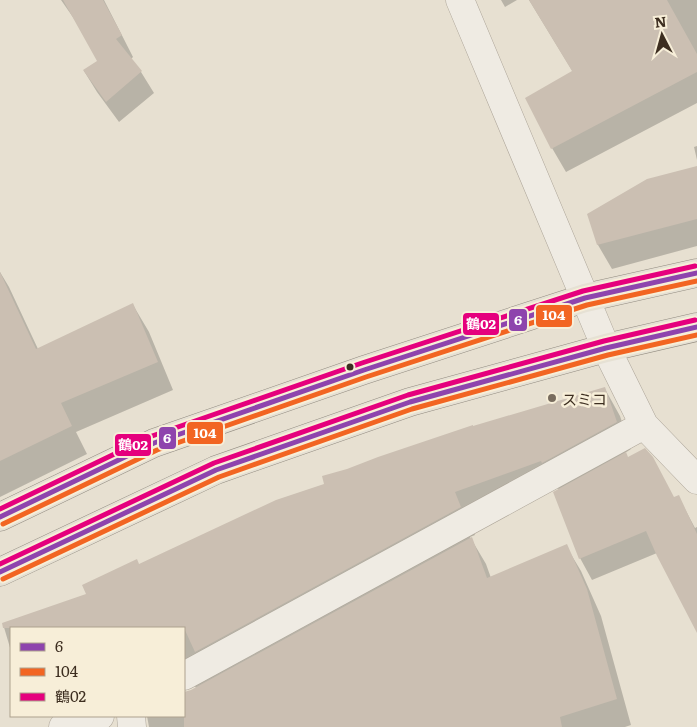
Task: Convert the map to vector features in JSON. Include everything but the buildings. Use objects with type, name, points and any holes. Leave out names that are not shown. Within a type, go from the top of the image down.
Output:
[{"type":"main road","points":[[0,517],[154,444],[364,370],[585,298],[697,273]]},
{"type":"main road","points":[[0,572],[216,470],[410,402],[606,348],[697,327]]},
{"type":"street","points":[[460,0],[606,348],[644,425],[697,480]]},
{"type":"street","points":[[185,675],[644,425]]},
{"type":"street","points":[[63,727],[97,717]]},
{"type":"transit line","name":"鶴02","points":[[0,509],[152,436],[362,363],[583,291],[695,266]]},
{"type":"transit line","name":"6","points":[[0,517],[154,443],[364,370],[585,298],[697,273]]},
{"type":"transit line","name":"104","points":[[3,524],[157,450],[366,377],[587,305],[697,281]]},
{"type":"transit line","name":"鶴02","points":[[0,564],[214,463],[408,395],[604,341],[695,320]]},
{"type":"transit line","name":"6","points":[[0,572],[216,470],[410,402],[606,348],[697,327]]},
{"type":"transit line","name":"104","points":[[3,579],[219,477],[412,409],[608,355],[697,335]]},
{"type":"place","name":"スミコ","points":[[552,398]]}]
